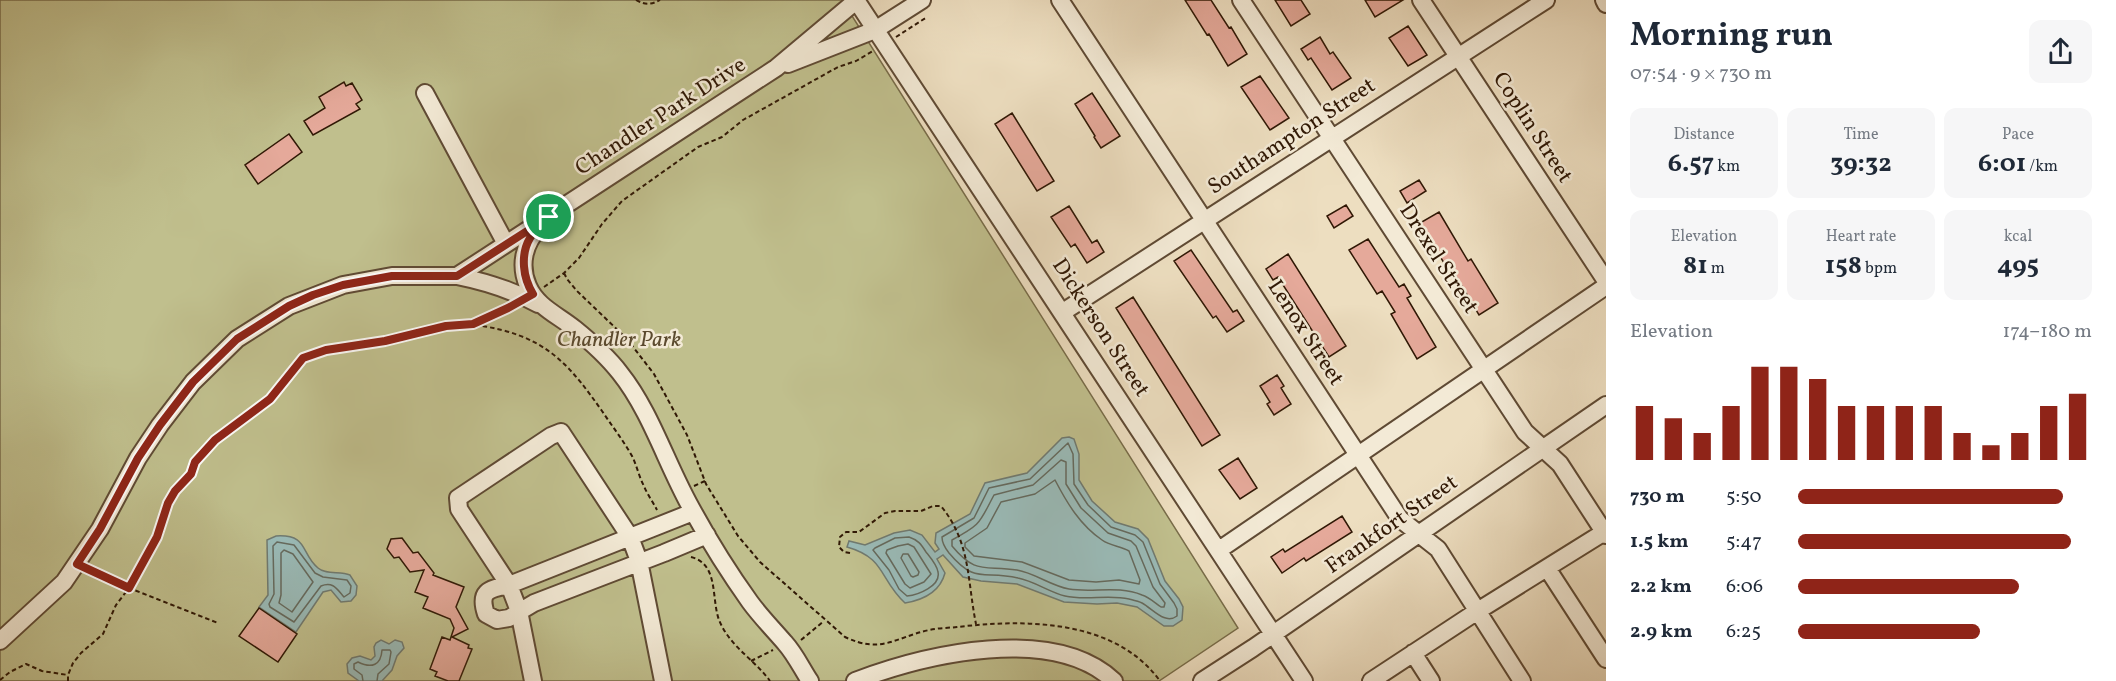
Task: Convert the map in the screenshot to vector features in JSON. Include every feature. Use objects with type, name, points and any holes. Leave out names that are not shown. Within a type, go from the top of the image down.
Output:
[{"type":"street","name":"Chandler Park Drive","points":[[457,276],[776,68],[856,0]]},
{"type":"street","name":"Dickerson Street","points":[[856,0],[1304,681]]},
{"type":"street","name":"Chandler Park Drive","points":[[776,68],[875,30],[922,0]]},
{"type":"street","name":"Lenox Street","points":[[1060,0],[1400,519],[1438,549],[1522,681]]},
{"type":"street","name":"Drexel Street","points":[[1241,0],[1525,432],[1560,464],[1605,533]]},
{"type":"street","name":"Coplin Street","points":[[1421,0],[1606,281]]},
{"type":"street","name":"Southampton Street","points":[[1063,312],[1546,0]]},
{"type":"street","points":[[425,93],[506,244]]},
{"type":"street","points":[[529,296],[525,275],[525,250],[530,238],[549,217]]},
{"type":"street","points":[[0,642],[64,582],[100,529],[138,458],[160,425],[193,382],[237,339],[289,306],[343,285],[392,276],[457,276],[484,281],[529,296],[573,327],[622,375],[642,408],[693,512],[707,535],[748,599],[769,627],[786,644],[810,681]]},
{"type":"street","points":[[1219,550],[1606,286]]},
{"type":"street","name":"Frankfort Street","points":[[1202,681],[1606,405]]},
{"type":"street","points":[[533,681],[519,611],[509,585],[459,509],[458,498],[551,436],[561,432],[630,537],[639,561],[663,681]]},
{"type":"street","points":[[693,512],[509,585],[491,588],[485,593],[483,606],[486,614],[497,620],[509,618],[534,603],[707,535]]},
{"type":"street","points":[[1371,681],[1476,612],[1605,533]]},
{"type":"street","points":[[1547,568],[1606,659]]},
{"type":"street","points":[[855,681],[893,668],[956,654],[1039,649],[1072,656],[1102,671],[1114,681]]},
{"type":"street","points":[[1413,653],[1431,681]]},
{"type":"path","points":[[636,0],[643,4],[660,0]]},
{"type":"path","points":[[473,324],[508,308],[564,273],[579,258],[602,224],[622,201],[698,147],[722,137],[743,120],[838,67],[866,56],[927,17]]},
{"type":"path","points":[[564,273],[577,291],[627,339],[654,374],[687,435],[706,484],[738,536],[760,562],[845,637],[859,644],[871,646],[930,629],[976,624],[1040,624],[1078,630],[1121,645],[1149,666],[1160,681]]},
{"type":"path","points":[[68,681],[73,663],[103,634],[116,605],[129,588],[157,537],[168,503],[175,491],[191,474],[195,462],[222,434],[270,399],[303,358],[326,350],[385,341],[453,325],[473,324],[512,332],[539,343],[555,354],[581,382],[630,453],[643,485],[664,525]]},
{"type":"path","points":[[850,553],[846,553],[839,547],[840,537],[846,532],[859,532],[885,513],[921,511],[937,506],[944,511],[965,550],[976,624]]},
{"type":"path","points":[[675,548],[680,559],[692,556],[701,559],[709,568],[714,604],[724,632],[738,650],[763,670],[770,681]]},
{"type":"path","points":[[77,564],[129,588],[218,623]]},
{"type":"path","points":[[0,680],[26,664],[42,671],[68,675]]},
{"type":"green space","name":"Chandler Park","points":[[0,0],[842,0],[1238,628],[1159,681],[0,681]]},
{"type":"water","points":[[1062,438],[1074,439],[1079,454],[1079,480],[1092,501],[1115,522],[1138,529],[1148,539],[1165,581],[1183,607],[1182,620],[1173,626],[1164,626],[1137,607],[1117,603],[1064,602],[1017,584],[963,577],[943,555],[937,559],[945,573],[943,580],[930,594],[905,603],[890,586],[876,563],[860,552],[847,547],[849,541],[865,545],[894,533],[910,530],[922,535],[935,552],[939,549],[935,543],[936,533],[970,514],[985,483],[1027,473]]},
{"type":"water","points":[[276,536],[287,536],[299,541],[312,562],[321,570],[350,575],[357,586],[356,595],[351,601],[341,602],[331,590],[323,592],[296,632],[259,607],[268,595],[267,540]]},
{"type":"water","points":[[381,640],[389,644],[395,640],[402,642],[404,648],[397,656],[392,670],[382,681],[359,681],[348,673],[347,664],[352,658],[360,656],[371,660],[375,656],[376,643]]},
{"type":"building","points":[[1185,0],[1211,0],[1247,54],[1228,66]]},
{"type":"building","points":[[1275,0],[1301,0],[1310,14],[1291,26]]},
{"type":"building","points":[[1365,0],[1403,0],[1375,17]]},
{"type":"building","points":[[1408,26],[1427,55],[1408,66],[1389,38]]},
{"type":"building","points":[[1320,37],[1330,54],[1333,52],[1351,78],[1332,90],[1311,58],[1308,60],[1301,49]]},
{"type":"building","points":[[1260,76],[1289,118],[1270,130],[1241,87]]},
{"type":"building","points":[[344,82],[346,86],[352,83],[362,100],[356,104],[360,109],[313,135],[304,121],[325,108],[319,97]]},
{"type":"building","points":[[1092,93],[1120,136],[1101,148],[1075,104]]},
{"type":"building","points":[[1012,113],[1054,181],[1037,191],[995,124]]},
{"type":"building","points":[[289,134],[302,152],[258,184],[245,165]]},
{"type":"building","points":[[1419,180],[1426,191],[1407,203],[1400,191]]},
{"type":"building","points":[[1346,205],[1353,216],[1334,228],[1327,216]]},
{"type":"building","points":[[1069,206],[1092,243],[1097,240],[1104,252],[1087,263],[1075,244],[1071,247],[1051,217]]},
{"type":"building","points":[[1439,212],[1468,261],[1471,259],[1498,303],[1479,315],[1450,266],[1447,268],[1420,223]]},
{"type":"building","points":[[1368,239],[1399,287],[1404,284],[1411,296],[1407,298],[1436,347],[1417,359],[1391,314],[1395,312],[1382,291],[1377,294],[1349,250]]},
{"type":"building","points":[[1191,250],[1233,312],[1237,310],[1244,321],[1227,332],[1216,316],[1213,318],[1174,261]]},
{"type":"building","points":[[1288,254],[1346,346],[1329,357],[1278,277],[1273,280],[1266,269]]},
{"type":"building","points":[[1133,297],[1220,435],[1202,446],[1116,308]]},
{"type":"building","points":[[1277,375],[1284,386],[1281,388],[1291,404],[1274,415],[1267,404],[1270,402],[1260,386]]},
{"type":"building","points":[[1238,458],[1257,488],[1240,499],[1219,470]]},
{"type":"building","points":[[1342,516],[1352,532],[1306,561],[1304,558],[1282,573],[1271,557],[1283,549],[1285,552]]},
{"type":"building","points":[[402,538],[413,553],[418,552],[434,573],[433,575],[464,587],[456,607],[468,629],[452,637],[469,645],[468,648],[472,649],[459,681],[448,681],[435,676],[437,672],[430,669],[442,637],[450,640],[454,628],[450,619],[423,608],[428,597],[415,592],[424,570],[410,572],[399,557],[394,558],[387,549],[391,539]]},
{"type":"building","points":[[259,608],[297,634],[278,662],[239,636]]},
{"type":"route","points":[[549,217],[530,238],[525,250],[525,275],[533,294],[473,324],[446,326],[385,341],[344,346],[303,358],[270,399],[203,451],[187,480],[175,491],[168,503],[157,537],[129,588],[77,564],[100,529],[138,458],[160,425],[193,382],[237,339],[289,306],[343,285],[392,276],[457,276],[549,217]]}]
